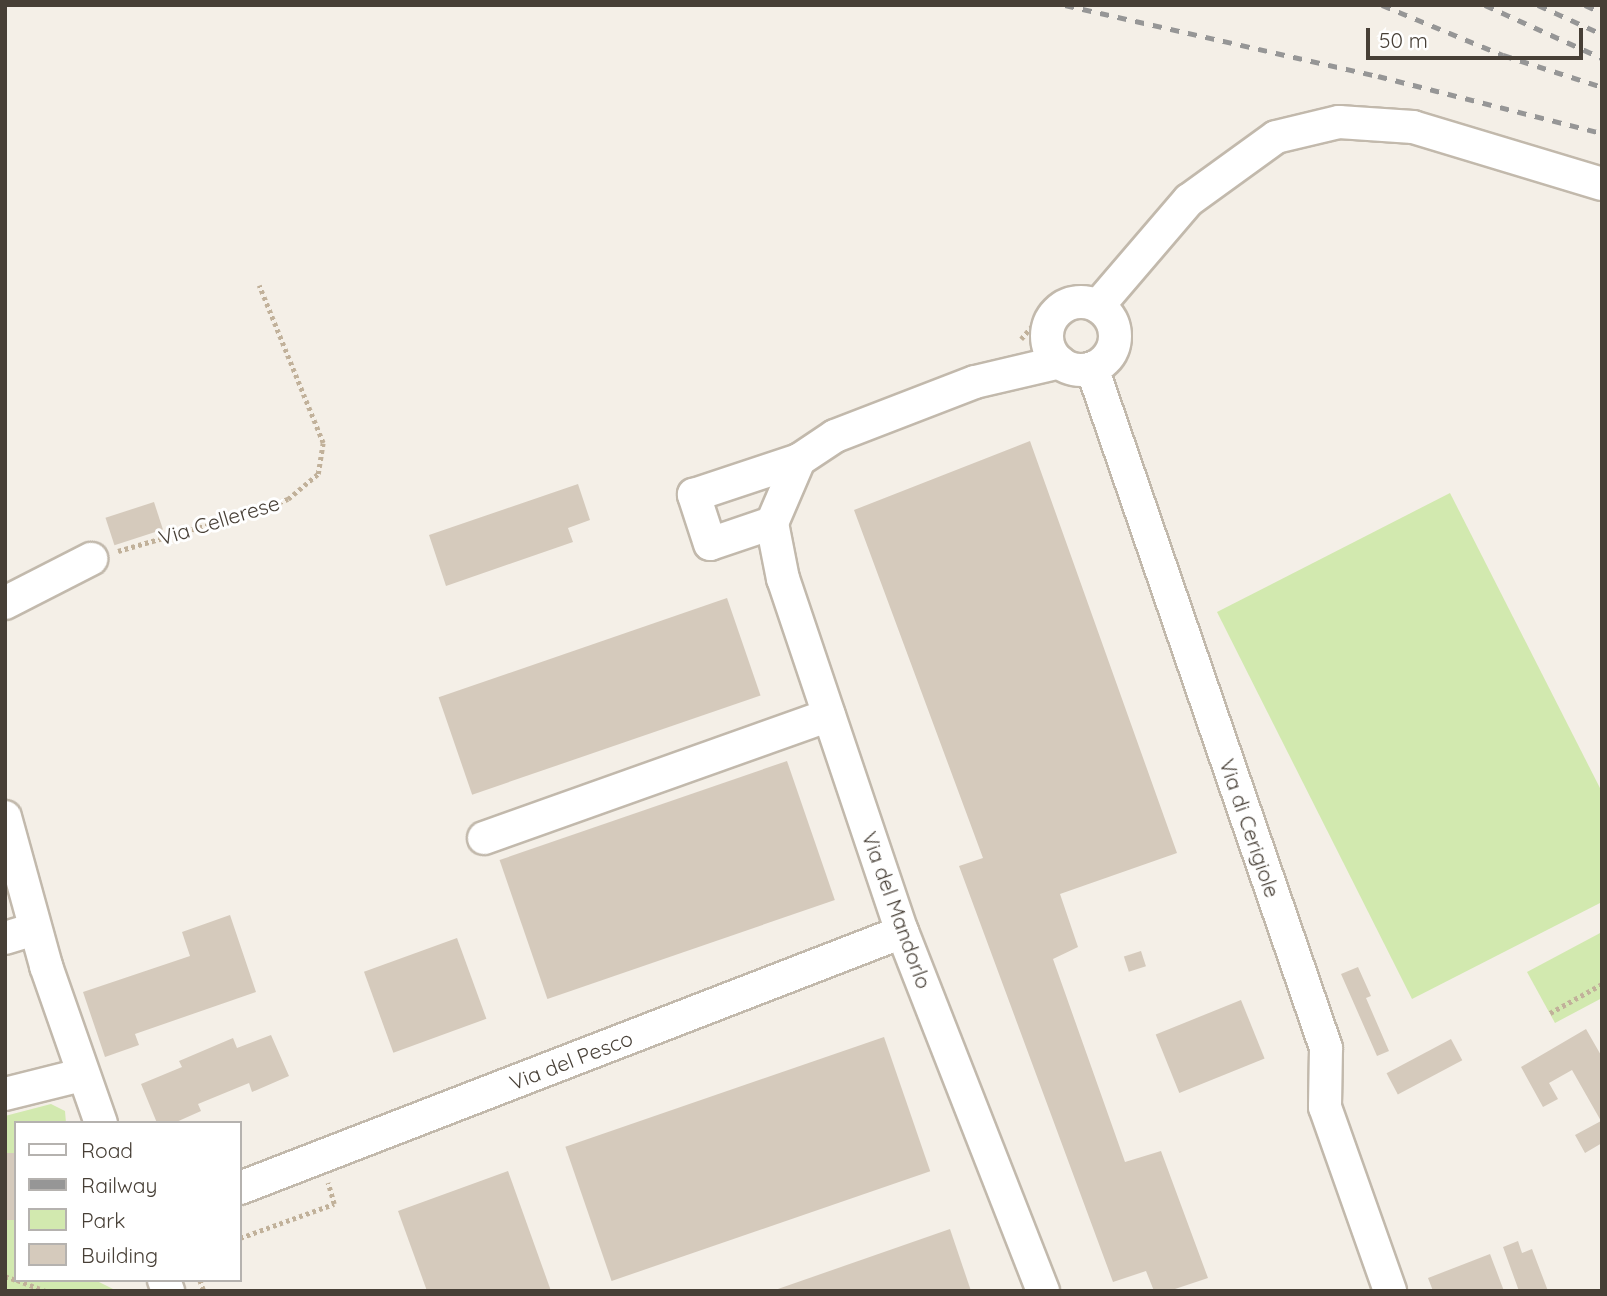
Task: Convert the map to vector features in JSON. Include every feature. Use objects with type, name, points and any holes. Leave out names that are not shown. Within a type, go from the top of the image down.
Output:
[{"type":"street","points":[[975,382],[1047,334],[1061,308],[1087,302],[1189,200],[1231,166],[1289,134],[1339,122],[1413,127],[1602,184]]},
{"type":"street","points":[[1047,334],[1048,345],[1060,362],[1070,368],[1092,368],[1103,362],[1115,338],[1113,323],[1085,302]]},
{"type":"street","points":[[799,460],[772,523],[710,544],[694,495],[799,460],[835,436],[975,382],[1060,362]]},
{"type":"street","name":"Via di Cerigiole","points":[[1092,368],[1326,1048],[1325,1107],[1390,1291]]},
{"type":"street","name":"Via del Mandorlo","points":[[772,523],[783,579],[902,932],[1043,1291]]},
{"type":"street","points":[[5,603],[91,559]]},
{"type":"street","points":[[484,838],[829,715]]},
{"type":"street","points":[[5,817],[20,933],[99,1121]]},
{"type":"street","name":"Via del Pesco","points":[[242,1187],[902,932]]},
{"type":"street","points":[[5,1094],[81,1075]]},
{"type":"street","points":[[81,1075],[82,1121]]},
{"type":"path","name":"Via Cellerese","points":[[91,559],[259,510],[288,499],[318,474],[323,443],[259,285]]},
{"type":"path","points":[[1017,342],[1051,304],[1085,302]]},
{"type":"path","points":[[1550,1013],[1602,984]]},
{"type":"path","points":[[242,1237],[334,1203],[318,1158]]},
{"type":"path","points":[[22,1282],[46,1291]]},
{"type":"green space","points":[[1450,493],[1602,792],[1602,902],[1412,999],[1217,612]]},
{"type":"green space","points":[[1602,932],[1602,998],[1555,1023],[1527,972]]},
{"type":"green space","points":[[51,1104],[65,1111],[66,1121],[14,1121],[14,1282],[99,1282],[117,1291],[5,1291],[5,1116]]},
{"type":"building","points":[[1030,441],[1177,853],[1060,894],[1078,947],[1053,959],[1125,1162],[1161,1151],[1208,1278],[1169,1291],[1154,1291],[1146,1271],[1113,1282],[959,866],[983,858],[854,510]]},
{"type":"building","points":[[578,484],[590,520],[568,528],[573,542],[446,586],[429,535]]},
{"type":"building","points":[[154,502],[163,530],[114,545],[105,518]]},
{"type":"building","points":[[727,598],[761,695],[472,795],[439,697]]},
{"type":"building","points":[[787,761],[835,900],[547,999],[500,860]]},
{"type":"building","points":[[230,915],[256,992],[135,1034],[139,1045],[105,1057],[83,992],[190,956],[182,932]]},
{"type":"building","points":[[457,938],[486,1019],[393,1053],[364,972]]},
{"type":"building","points":[[1141,951],[1146,966],[1129,972],[1124,957]]},
{"type":"building","points":[[1358,967],[1371,996],[1366,998],[1389,1051],[1377,1056],[1341,974]]},
{"type":"building","points":[[1241,1000],[1265,1058],[1179,1093],[1156,1034]]},
{"type":"building","points":[[1586,1029],[1602,1057],[1602,1143],[1585,1153],[1575,1135],[1601,1121],[1572,1070],[1549,1083],[1558,1099],[1543,1107],[1521,1067]]},
{"type":"building","points":[[271,1035],[289,1076],[252,1092],[249,1083],[198,1104],[201,1111],[178,1121],[156,1121],[141,1084],[182,1067],[179,1061],[233,1038],[237,1048]]},
{"type":"building","points":[[884,1037],[930,1171],[612,1281],[565,1147]]},
{"type":"building","points":[[1451,1039],[1462,1060],[1398,1094],[1387,1073]]},
{"type":"building","points":[[5,1153],[14,1153],[14,1220],[5,1220]]},
{"type":"building","points":[[508,1171],[551,1291],[427,1291],[398,1211]]},
{"type":"building","points":[[950,1229],[971,1291],[775,1291],[775,1290]]},
{"type":"building","points":[[1518,1241],[1522,1253],[1532,1249],[1548,1291],[1519,1291],[1503,1247]]},
{"type":"building","points":[[1490,1254],[1504,1291],[1433,1291],[1428,1278]]},
{"type":"railway","points":[[1065,5],[1378,76],[1602,133]]},
{"type":"railway","points":[[1382,5],[1503,55],[1602,87]]},
{"type":"railway","points":[[1485,5],[1602,58]]},
{"type":"railway","points":[[1538,5],[1602,34]]},
{"type":"railway","points":[[1585,5],[1602,13]]}]
